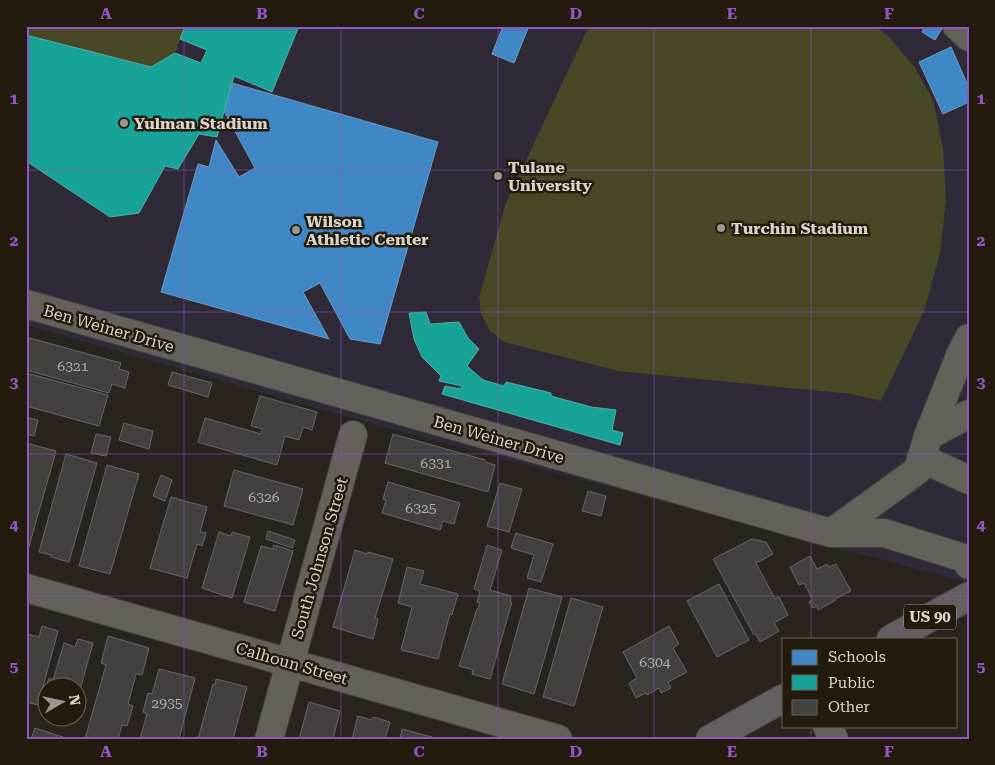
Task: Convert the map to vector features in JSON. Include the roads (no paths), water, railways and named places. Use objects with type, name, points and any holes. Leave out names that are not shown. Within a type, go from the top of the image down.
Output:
[{"type":"main road","name":"US 90","points":[[892,638],[969,596]]},
{"type":"main road","points":[[710,739],[782,699]]},
{"type":"street","points":[[957,26],[969,37]]},
{"type":"street","name":"Ben Weiner Drive","points":[[26,304],[830,533],[884,533],[964,558],[969,565]]},
{"type":"street","points":[[830,533],[918,470],[961,353],[969,338]]},
{"type":"street","points":[[925,447],[969,414]]},
{"type":"street","name":"South Johnson Street","points":[[269,739],[353,436]]},
{"type":"street","points":[[925,447],[969,480]]},
{"type":"street","name":"Calhoun Street","points":[[26,588],[558,739]]},
{"type":"place","name":"Yulman Stadium","points":[[124,123]]},
{"type":"place","name":"Tulane University","points":[[498,176]]},
{"type":"place","name":"Turchin Stadium","points":[[721,228]]},
{"type":"place","name":"Wilson Athletic Center","points":[[296,230]]}]
